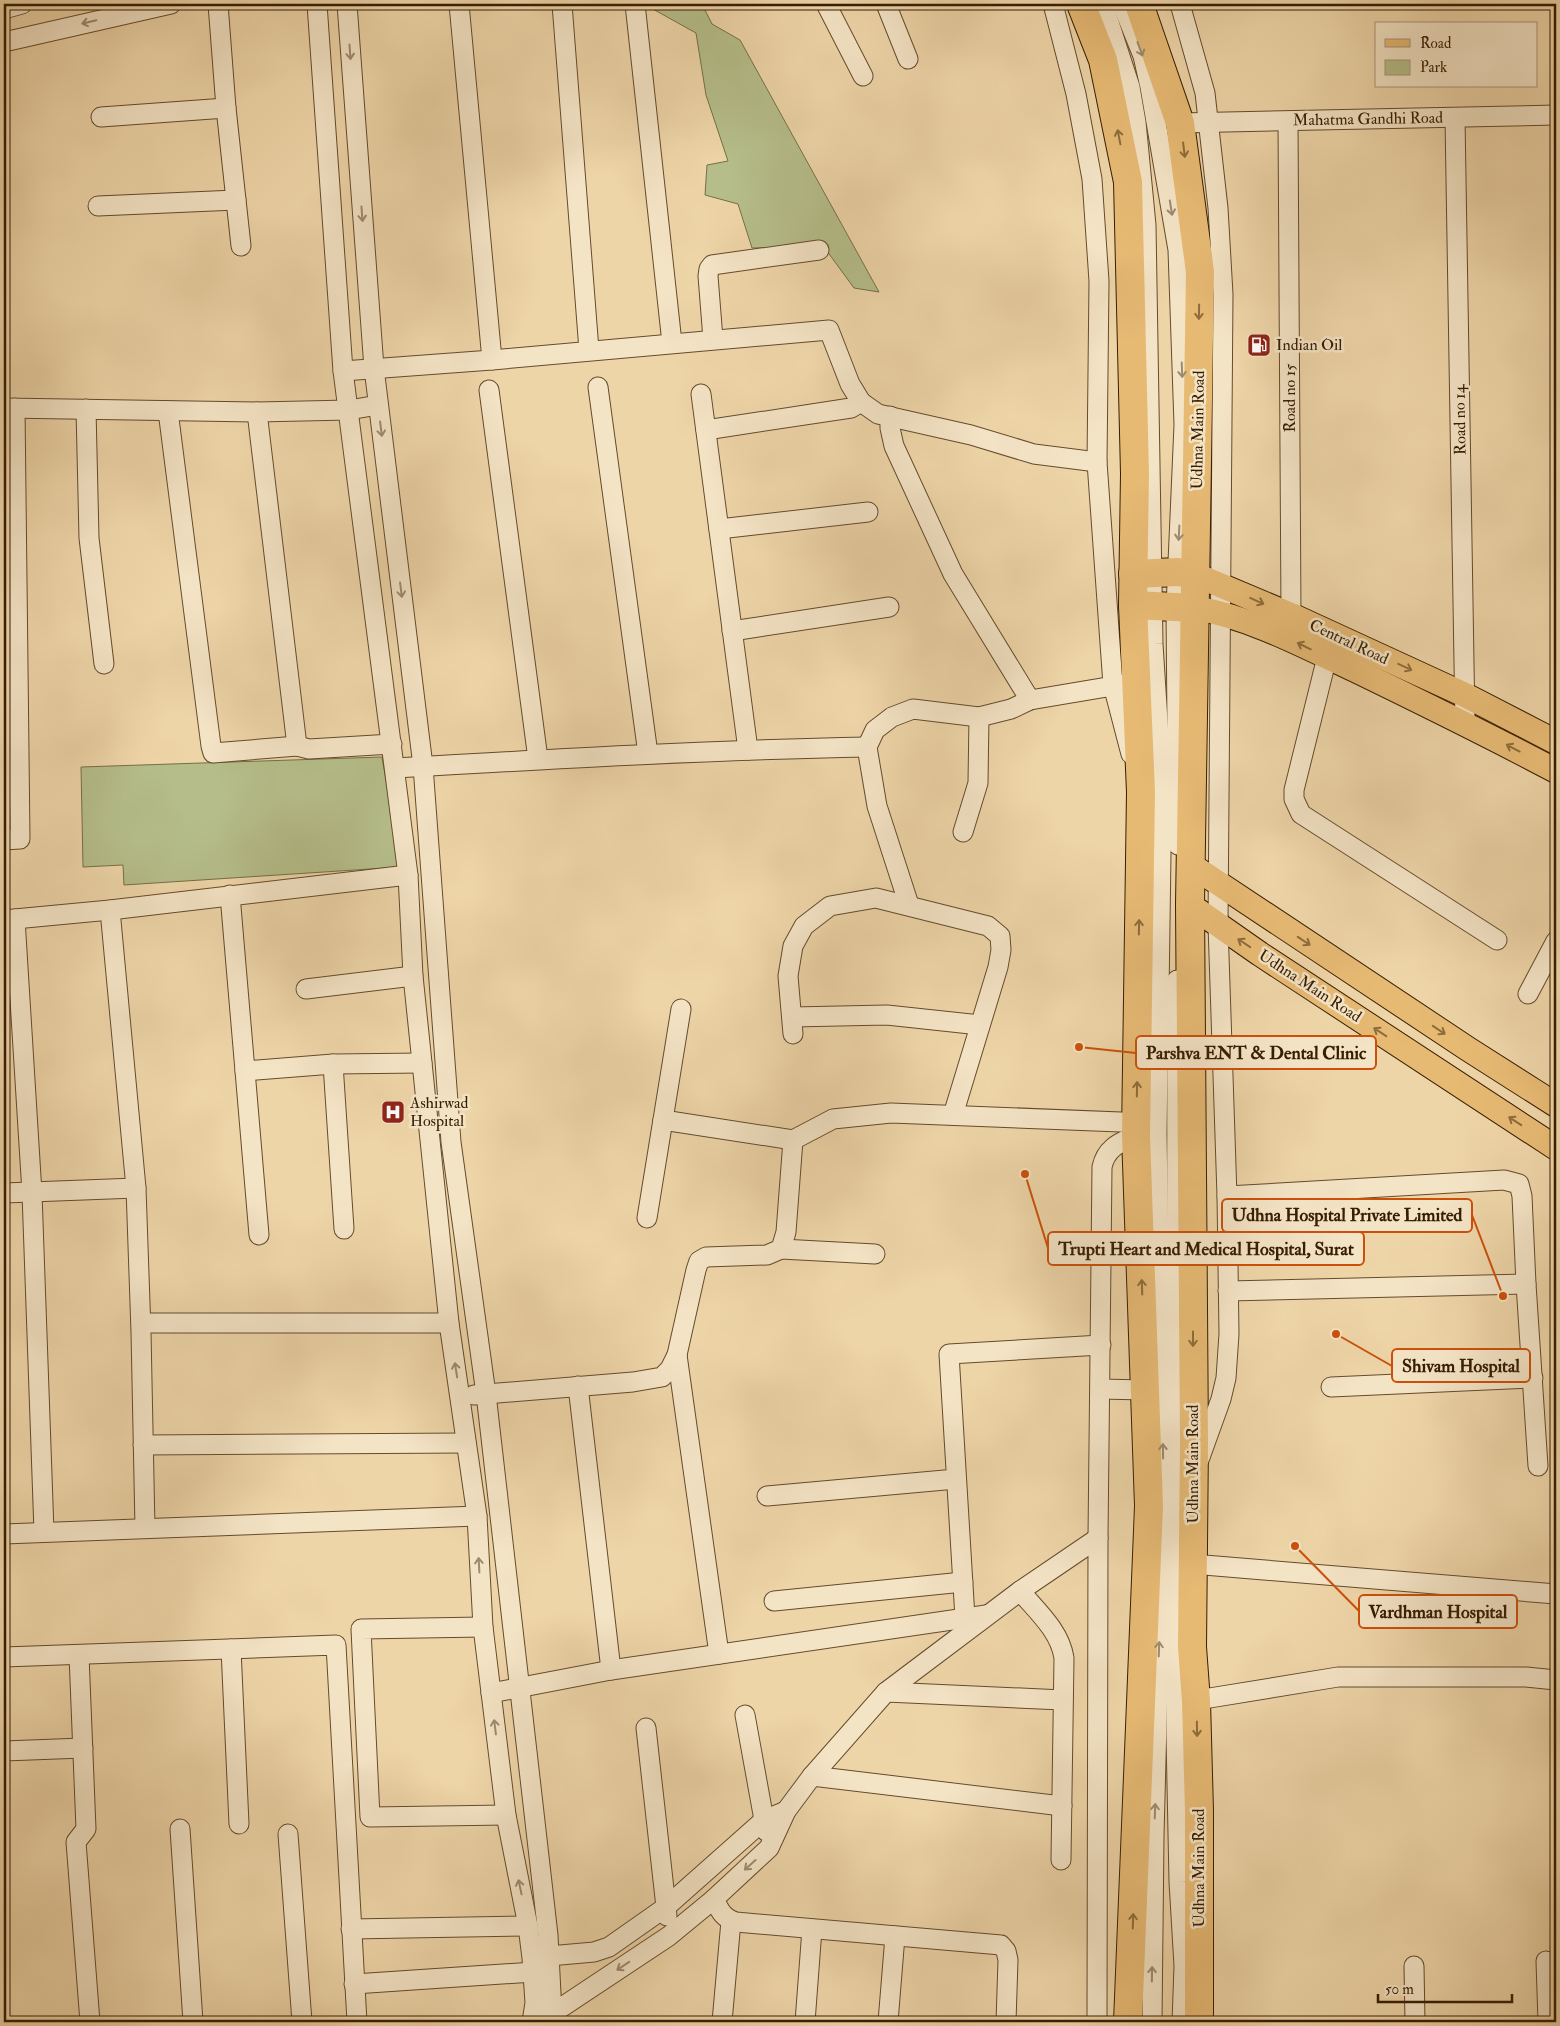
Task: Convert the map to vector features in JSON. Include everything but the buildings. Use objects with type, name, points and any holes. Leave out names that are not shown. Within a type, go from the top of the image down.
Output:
[{"type":"highway","points":[[1081,4],[1104,60],[1128,182],[1135,474],[1176,575],[1176,608],[1125,684],[1141,792],[1145,1390],[1150,1506],[1168,1702],[1128,2022]]},
{"type":"highway","name":"Udhna Main Road","points":[[1139,4],[1180,123],[1200,272],[1176,575],[1176,608],[1191,865],[1184,1126],[1193,1476],[1192,1647],[1168,1702],[1199,1811],[1199,2022]]},
{"type":"main road","name":"Central Road","points":[[1176,575],[1291,615],[1465,695],[1556,742]]},
{"type":"main road","name":"Central Road","points":[[1176,608],[1291,640],[1466,723],[1556,771]]},
{"type":"main road","name":"Udhna Main Road","points":[[1191,865],[1468,1049],[1556,1105]]},
{"type":"main road","name":"Udhna Main Road","points":[[1190,905],[1556,1148]]},
{"type":"street","points":[[4,9],[22,4]]},
{"type":"street","points":[[4,42],[171,4]]},
{"type":"street","points":[[218,4],[226,108],[241,246]]},
{"type":"street","points":[[317,4],[342,370],[349,410],[408,874],[413,976],[422,1064],[449,1323],[476,1516],[483,1626],[506,1815],[528,1926],[539,1962],[532,2022]]},
{"type":"street","points":[[347,4],[374,368],[423,766],[451,1142],[486,1394],[520,1688],[539,1962],[547,2019],[669,1936],[769,1848],[786,1811],[812,1776],[886,1692],[1020,1591],[1098,1538]]},
{"type":"street","points":[[460,4],[492,360]]},
{"type":"street","points":[[562,4],[589,350]]},
{"type":"street","points":[[635,4],[672,343]]},
{"type":"street","points":[[826,4],[863,76]]},
{"type":"street","points":[[886,4],[908,59]]},
{"type":"street","points":[[909,905],[877,806],[866,747],[875,730],[892,717],[913,710],[979,717],[1011,709],[1030,700],[1125,684],[1097,462],[1099,281],[1092,179],[1076,94],[1053,4]]},
{"type":"street","points":[[1103,4],[1130,87],[1136,122],[1176,575]]},
{"type":"street","points":[[1122,4],[1143,56],[1157,120],[1178,250],[1184,425],[1176,575]]},
{"type":"street","points":[[1176,575],[1223,294],[1218,208],[1205,93],[1180,4]]},
{"type":"street","points":[[101,117],[226,108]]},
{"type":"street","name":"Mahatma Gandhi Road","points":[[1180,123],[1556,115]]},
{"type":"street","name":"Road no 14","points":[[1455,118],[1466,723]]},
{"type":"street","name":"Road no 15","points":[[1288,121],[1291,615]]},
{"type":"street","points":[[98,206],[236,200]]},
{"type":"street","points":[[713,339],[708,276],[712,265],[819,250]]},
{"type":"street","points":[[342,370],[492,360],[829,330],[850,384],[861,402],[878,414],[971,435],[1034,454],[1097,462]]},
{"type":"street","points":[[598,387],[648,754]]},
{"type":"street","points":[[489,390],[538,759]]},
{"type":"street","points":[[701,394],[748,750]]},
{"type":"street","points":[[706,430],[852,408],[861,402]]},
{"type":"street","points":[[4,840],[20,839],[12,753],[10,408],[257,412],[349,410],[378,405]]},
{"type":"street","points":[[86,409],[89,538],[104,664]]},
{"type":"street","points":[[168,410],[213,753],[297,746],[309,749],[392,744]]},
{"type":"street","points":[[257,412],[297,746]]},
{"type":"street","points":[[890,416],[890,428],[894,446],[953,574],[1030,700]]},
{"type":"street","points":[[719,529],[868,512]]},
{"type":"street","points":[[732,630],[889,607]]},
{"type":"street","points":[[1176,608],[1219,884],[1218,925],[1228,1196],[1229,1334],[1226,1378],[1221,1399],[1193,1476]]},
{"type":"street","points":[[1152,2022],[1154,1836],[1168,1702],[1184,1126],[1176,608]]},
{"type":"street","points":[[1176,608],[1153,644],[1162,783],[1143,1127],[1163,1495],[1168,1702],[1184,1966],[1182,2022]]},
{"type":"street","points":[[1327,657],[1294,790],[1294,799],[1301,814],[1497,940]]},
{"type":"street","points":[[964,832],[978,783],[979,717]]},
{"type":"street","points":[[395,768],[648,754],[866,747]]},
{"type":"street","points":[[44,1532],[32,1193],[9,920],[110,910],[408,874]]},
{"type":"street","points":[[230,895],[259,1235]]},
{"type":"street","points":[[953,1116],[998,967],[1001,950],[1000,936],[988,926],[876,898],[830,906],[804,926],[793,946],[788,976],[792,1025],[887,1015],[980,1025]]},
{"type":"street","points":[[110,910],[136,1188],[145,1528]]},
{"type":"street","points":[[1528,994],[1556,941]]},
{"type":"street","points":[[306,989],[413,976]]},
{"type":"street","points":[[647,1218],[681,1009]]},
{"type":"street","points":[[245,1071],[333,1064],[422,1064]]},
{"type":"street","points":[[333,1064],[344,1229]]},
{"type":"street","points":[[663,1120],[793,1140],[833,1119],[891,1113],[1143,1127],[1184,1126]]},
{"type":"street","points":[[1097,2022],[1098,1538],[1102,1168],[1108,1151],[1143,1127]]},
{"type":"street","points":[[781,1249],[786,1232],[793,1140]]},
{"type":"street","points":[[1228,1196],[1513,1181],[1519,1184],[1522,1189],[1538,1466]]},
{"type":"street","points":[[4,1193],[136,1188]]},
{"type":"street","points":[[460,1396],[632,1382],[662,1377],[670,1369],[678,1355],[696,1270],[699,1261],[706,1257],[767,1255],[781,1249],[875,1254]]},
{"type":"street","points":[[1228,1291],[1526,1284]]},
{"type":"street","points":[[141,1323],[449,1323]]},
{"type":"street","points":[[965,1618],[949,1354],[1101,1345]]},
{"type":"street","points":[[678,1355],[719,1654]]},
{"type":"street","points":[[1331,1387],[1532,1378]]},
{"type":"street","points":[[578,1386],[611,1670]]},
{"type":"street","points":[[1101,1389],[1145,1390]]},
{"type":"street","points":[[142,1446],[466,1443]]},
{"type":"street","points":[[767,1496],[956,1479]]},
{"type":"street","points":[[4,1534],[476,1516]]},
{"type":"street","points":[[1192,1564],[1556,1594]]},
{"type":"street","points":[[774,1601],[963,1582]]},
{"type":"street","points":[[1020,1591],[1058,1636],[1062,1646],[1061,1860]]},
{"type":"street","points":[[491,1693],[611,1670],[989,1614]]},
{"type":"street","points":[[483,1626],[361,1630],[370,1816],[506,1815]]},
{"type":"street","points":[[4,1657],[336,1645],[357,2022]]},
{"type":"street","points":[[232,1649],[239,1824]]},
{"type":"street","points":[[79,1655],[86,1829],[76,1842],[90,2022]]},
{"type":"street","points":[[1168,1702],[1338,1677],[1526,1677],[1556,1680]]},
{"type":"street","points":[[886,1692],[1063,1700]]},
{"type":"street","points":[[744,1715],[769,1848]]},
{"type":"street","points":[[646,1728],[669,1936]]},
{"type":"street","points":[[4,1751],[83,1748]]},
{"type":"street","points":[[812,1776],[1062,1806]]},
{"type":"street","points":[[354,1984],[539,1962],[594,1952],[609,1947],[666,1907],[764,1820],[786,1811]]},
{"type":"street","points":[[180,1829],[193,2022]]},
{"type":"street","points":[[288,1834],[302,2022]]},
{"type":"street","points":[[714,1898],[721,1913],[726,1919],[730,1920],[1001,1945],[1006,1951],[1008,1960],[1006,2022]]},
{"type":"street","points":[[722,2022],[730,1920]]},
{"type":"street","points":[[351,1929],[528,1926]]},
{"type":"street","points":[[805,2022],[812,1929]]},
{"type":"street","points":[[888,2022],[895,1936]]},
{"type":"street","points":[[1546,1961],[1548,2022]]},
{"type":"street","points":[[1414,1966],[1415,2022]]},
{"type":"green space","points":[[649,4],[702,4],[712,24],[740,40],[879,292],[854,288],[824,247],[752,248],[738,204],[705,195],[707,165],[728,161],[706,95],[696,33],[651,8]]},
{"type":"green space","points":[[382,757],[401,867],[124,885],[123,865],[83,867],[81,767]]},
{"type":"place","name":"Indian Oil","points":[[1259,345]]},
{"type":"place","name":"Parshva ENT & Dental Clinic","points":[[1079,1047]]},
{"type":"place","name":"Ashirwad Hospital","points":[[393,1112]]},
{"type":"place","name":"Trupti Heart and Medical Hospital, Surat","points":[[1025,1174]]},
{"type":"place","name":"Udhna Hospital Private Limited","points":[[1503,1296]]},
{"type":"place","name":"Shivam Hospital","points":[[1336,1334]]},
{"type":"place","name":"Vardhman Hospital","points":[[1295,1546]]}]
